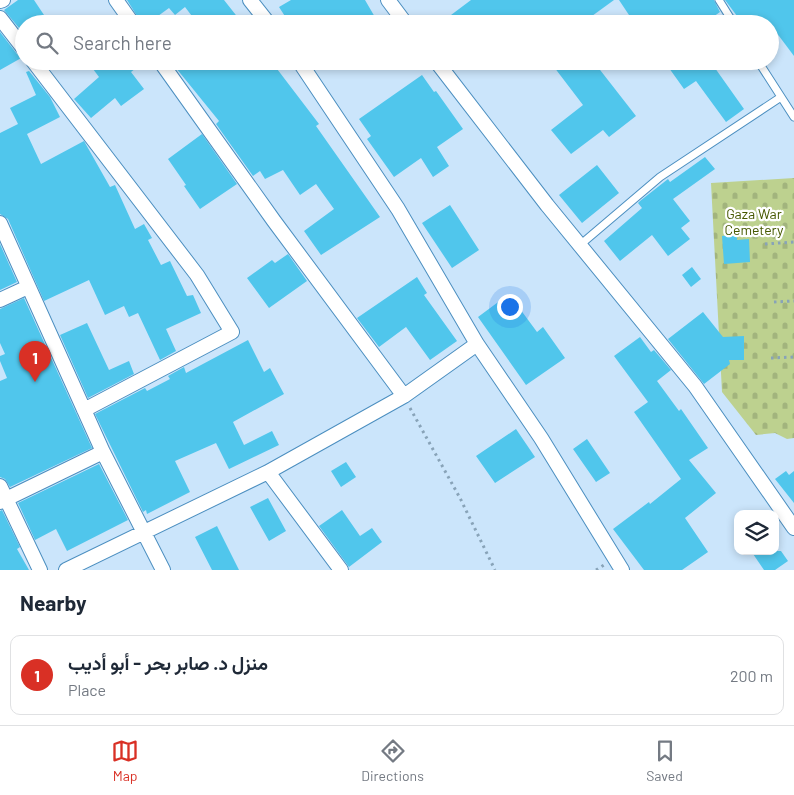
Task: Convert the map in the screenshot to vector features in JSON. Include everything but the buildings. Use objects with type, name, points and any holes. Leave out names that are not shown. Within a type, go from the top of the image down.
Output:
[{"type":"street","points":[[116,0],[127,15]]},
{"type":"street","points":[[250,0],[262,15]]},
{"type":"street","points":[[388,0],[399,15]]},
{"type":"street","points":[[0,18],[15,37]]},
{"type":"street","points":[[40,70],[197,275],[232,332],[84,410]]},
{"type":"street","points":[[166,70],[274,221],[404,396]]},
{"type":"street","points":[[305,70],[398,209],[477,344],[540,438],[622,570]]},
{"type":"street","points":[[443,70],[580,245],[694,386],[794,528]]},
{"type":"street","points":[[0,223],[84,410],[146,532],[163,570]]},
{"type":"street","points":[[0,300],[28,287]]},
{"type":"street","points":[[66,570],[268,472],[404,396],[477,344]]},
{"type":"street","points":[[40,570],[2,496],[104,452]]},
{"type":"street","points":[[268,472],[341,570]]},
{"type":"lane","points":[[719,0],[728,15]]},
{"type":"lane","points":[[764,70],[794,117]]},
{"type":"lane","points":[[580,245],[660,177],[781,97]]},
{"type":"path","points":[[765,244],[794,242]]},
{"type":"path","points":[[774,302],[794,301]]},
{"type":"path","points":[[771,358],[794,357]]},
{"type":"path","points":[[404,396],[460,498],[495,570]]},
{"type":"green space","name":"Gaza War Cemetery","points":[[794,178],[794,438],[787,439],[775,433],[756,435],[722,392],[711,183]]},
{"type":"place","name":"منزل د. صابر بحر - أبو أديب","points":[[35,382]]}]
